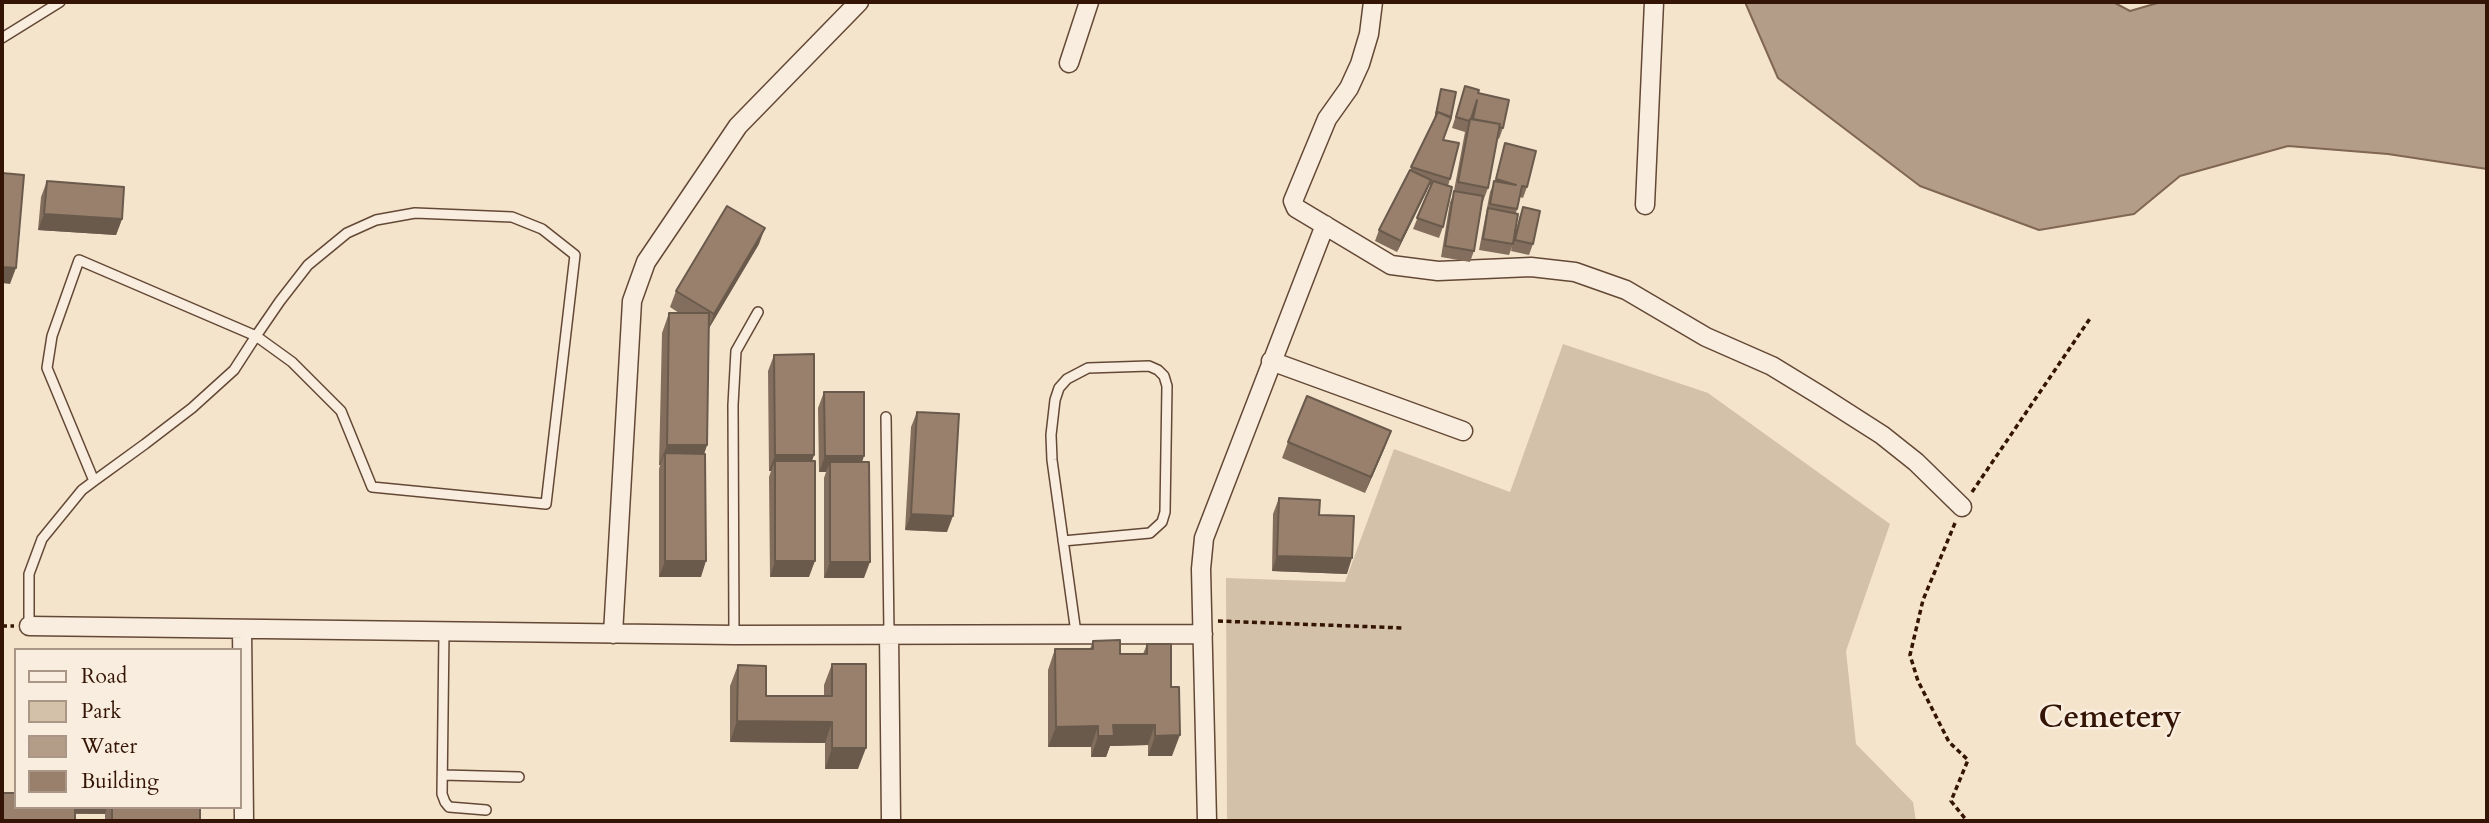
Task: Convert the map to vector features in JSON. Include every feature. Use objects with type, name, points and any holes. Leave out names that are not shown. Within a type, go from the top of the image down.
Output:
[{"type":"street","points":[[614,634],[632,301],[646,262],[738,126],[859,2]]},
{"type":"street","points":[[1069,63],[1089,2]]},
{"type":"street","points":[[1373,2],[1369,34],[1360,64],[1349,88],[1327,119],[1293,201],[1296,208],[1391,265],[1438,271],[1531,267],[1575,272],[1626,290],[1666,311],[1706,337],[1772,366],[1882,435],[1916,462],[1962,507]]},
{"type":"street","points":[[1645,205],[1654,2]]},
{"type":"street","points":[[1207,821],[1201,569],[1204,538],[1325,225]]},
{"type":"street","points":[[1271,361],[1463,431]]},
{"type":"street","points":[[29,626],[734,635],[1076,633],[1202,627]]},
{"type":"street","points":[[242,629],[244,821]]},
{"type":"street","points":[[889,633],[891,821]]},
{"type":"lane","points":[[2,38],[60,2]]},
{"type":"lane","points":[[29,626],[30,574],[42,539],[82,490],[192,408],[233,370],[257,336],[279,301],[309,265],[347,233],[376,220],[415,213],[512,217],[542,229],[575,256],[546,503],[372,487],[341,411],[292,362],[257,336],[79,260],[52,336],[47,368],[94,481]]},
{"type":"lane","points":[[734,635],[733,405],[736,351],[758,312]]},
{"type":"lane","points":[[1063,541],[1150,533],[1163,522],[1167,386],[1164,376],[1158,370],[1149,366],[1088,368],[1067,379],[1059,388],[1055,400],[1051,448],[1063,541],[1076,633]]},
{"type":"lane","points":[[886,417],[889,633]]},
{"type":"lane","points":[[444,632],[442,794],[449,807],[486,810]]},
{"type":"lane","points":[[443,775],[519,777]]},
{"type":"path","points":[[1967,821],[1951,801],[1968,760],[1949,743],[1918,681],[1910,655],[1923,600],[1962,507],[2091,317]]},
{"type":"path","points":[[1202,627],[1404,628]]},
{"type":"green space","points":[[1563,344],[1708,393],[1890,524],[1846,651],[1856,744],[1913,802],[1916,821],[1227,821],[1226,578],[1345,582],[1394,449],[1510,492]]},
{"type":"water","points":[[1745,2],[2113,2],[2130,11],[2161,2],[2487,2],[2487,169],[2388,154],[2288,146],[2180,176],[2134,214],[2039,230],[1920,186],[1778,78]]},
{"type":"building","points":[[1465,86],[1479,90],[1478,93],[1509,100],[1503,128],[1499,127],[1500,124],[1473,119],[1477,100],[1469,121],[1456,117]]},
{"type":"building","points":[[1441,89],[1456,92],[1451,117],[1438,112],[1436,114]]},
{"type":"building","points":[[1438,112],[1451,118],[1443,140],[1459,143],[1450,179],[1411,167]]},
{"type":"building","points":[[1470,119],[1500,124],[1488,188],[1458,182]]},
{"type":"building","points":[[1505,143],[1536,151],[1527,187],[1522,186],[1517,209],[1490,204],[1494,181],[1516,185],[1496,179]]},
{"type":"building","points":[[1410,170],[1431,180],[1401,241],[1379,230]]},
{"type":"building","points":[[2,173],[24,175],[16,268],[2,267]]},
{"type":"building","points":[[47,181],[124,187],[122,219],[44,214]]},
{"type":"building","points":[[1433,181],[1452,187],[1443,227],[1417,218]]},
{"type":"building","points":[[1454,191],[1483,196],[1474,251],[1445,246]]},
{"type":"building","points":[[727,206],[765,228],[714,314],[676,291]]},
{"type":"building","points":[[1523,207],[1540,211],[1533,244],[1515,240]]},
{"type":"building","points":[[1488,208],[1518,214],[1513,244],[1483,239]]},
{"type":"building","points":[[669,313],[709,313],[707,445],[667,445]]},
{"type":"building","points":[[814,354],[814,455],[775,455],[774,355]]},
{"type":"building","points":[[824,392],[864,392],[864,456],[825,456]]},
{"type":"building","points":[[1307,396],[1391,431],[1371,477],[1288,442]]},
{"type":"building","points":[[917,412],[959,414],[953,516],[911,514]]},
{"type":"building","points":[[665,453],[705,454],[706,561],[665,561]]},
{"type":"building","points":[[775,461],[815,461],[815,561],[775,561]]},
{"type":"building","points":[[830,462],[869,462],[870,562],[830,562]]},
{"type":"building","points":[[1279,498],[1320,500],[1319,515],[1354,516],[1352,558],[1277,556]]},
{"type":"building","points":[[1120,640],[1120,654],[1147,654],[1147,644],[1171,644],[1171,687],[1179,687],[1180,735],[1155,736],[1155,725],[1113,725],[1114,736],[1098,736],[1098,726],[1056,727],[1055,649],[1093,649],[1093,641]]},
{"type":"building","points":[[832,664],[866,664],[866,748],[832,748],[832,722],[737,721],[738,665],[766,666],[766,696],[832,696]]},
{"type":"building","points":[[3,793],[14,793],[14,809],[75,809],[75,821],[2,821]]},
{"type":"building","points":[[112,809],[200,809],[200,821],[112,821]]},
{"type":"district","name":"Cemetery","points":[[2110,720]]}]
